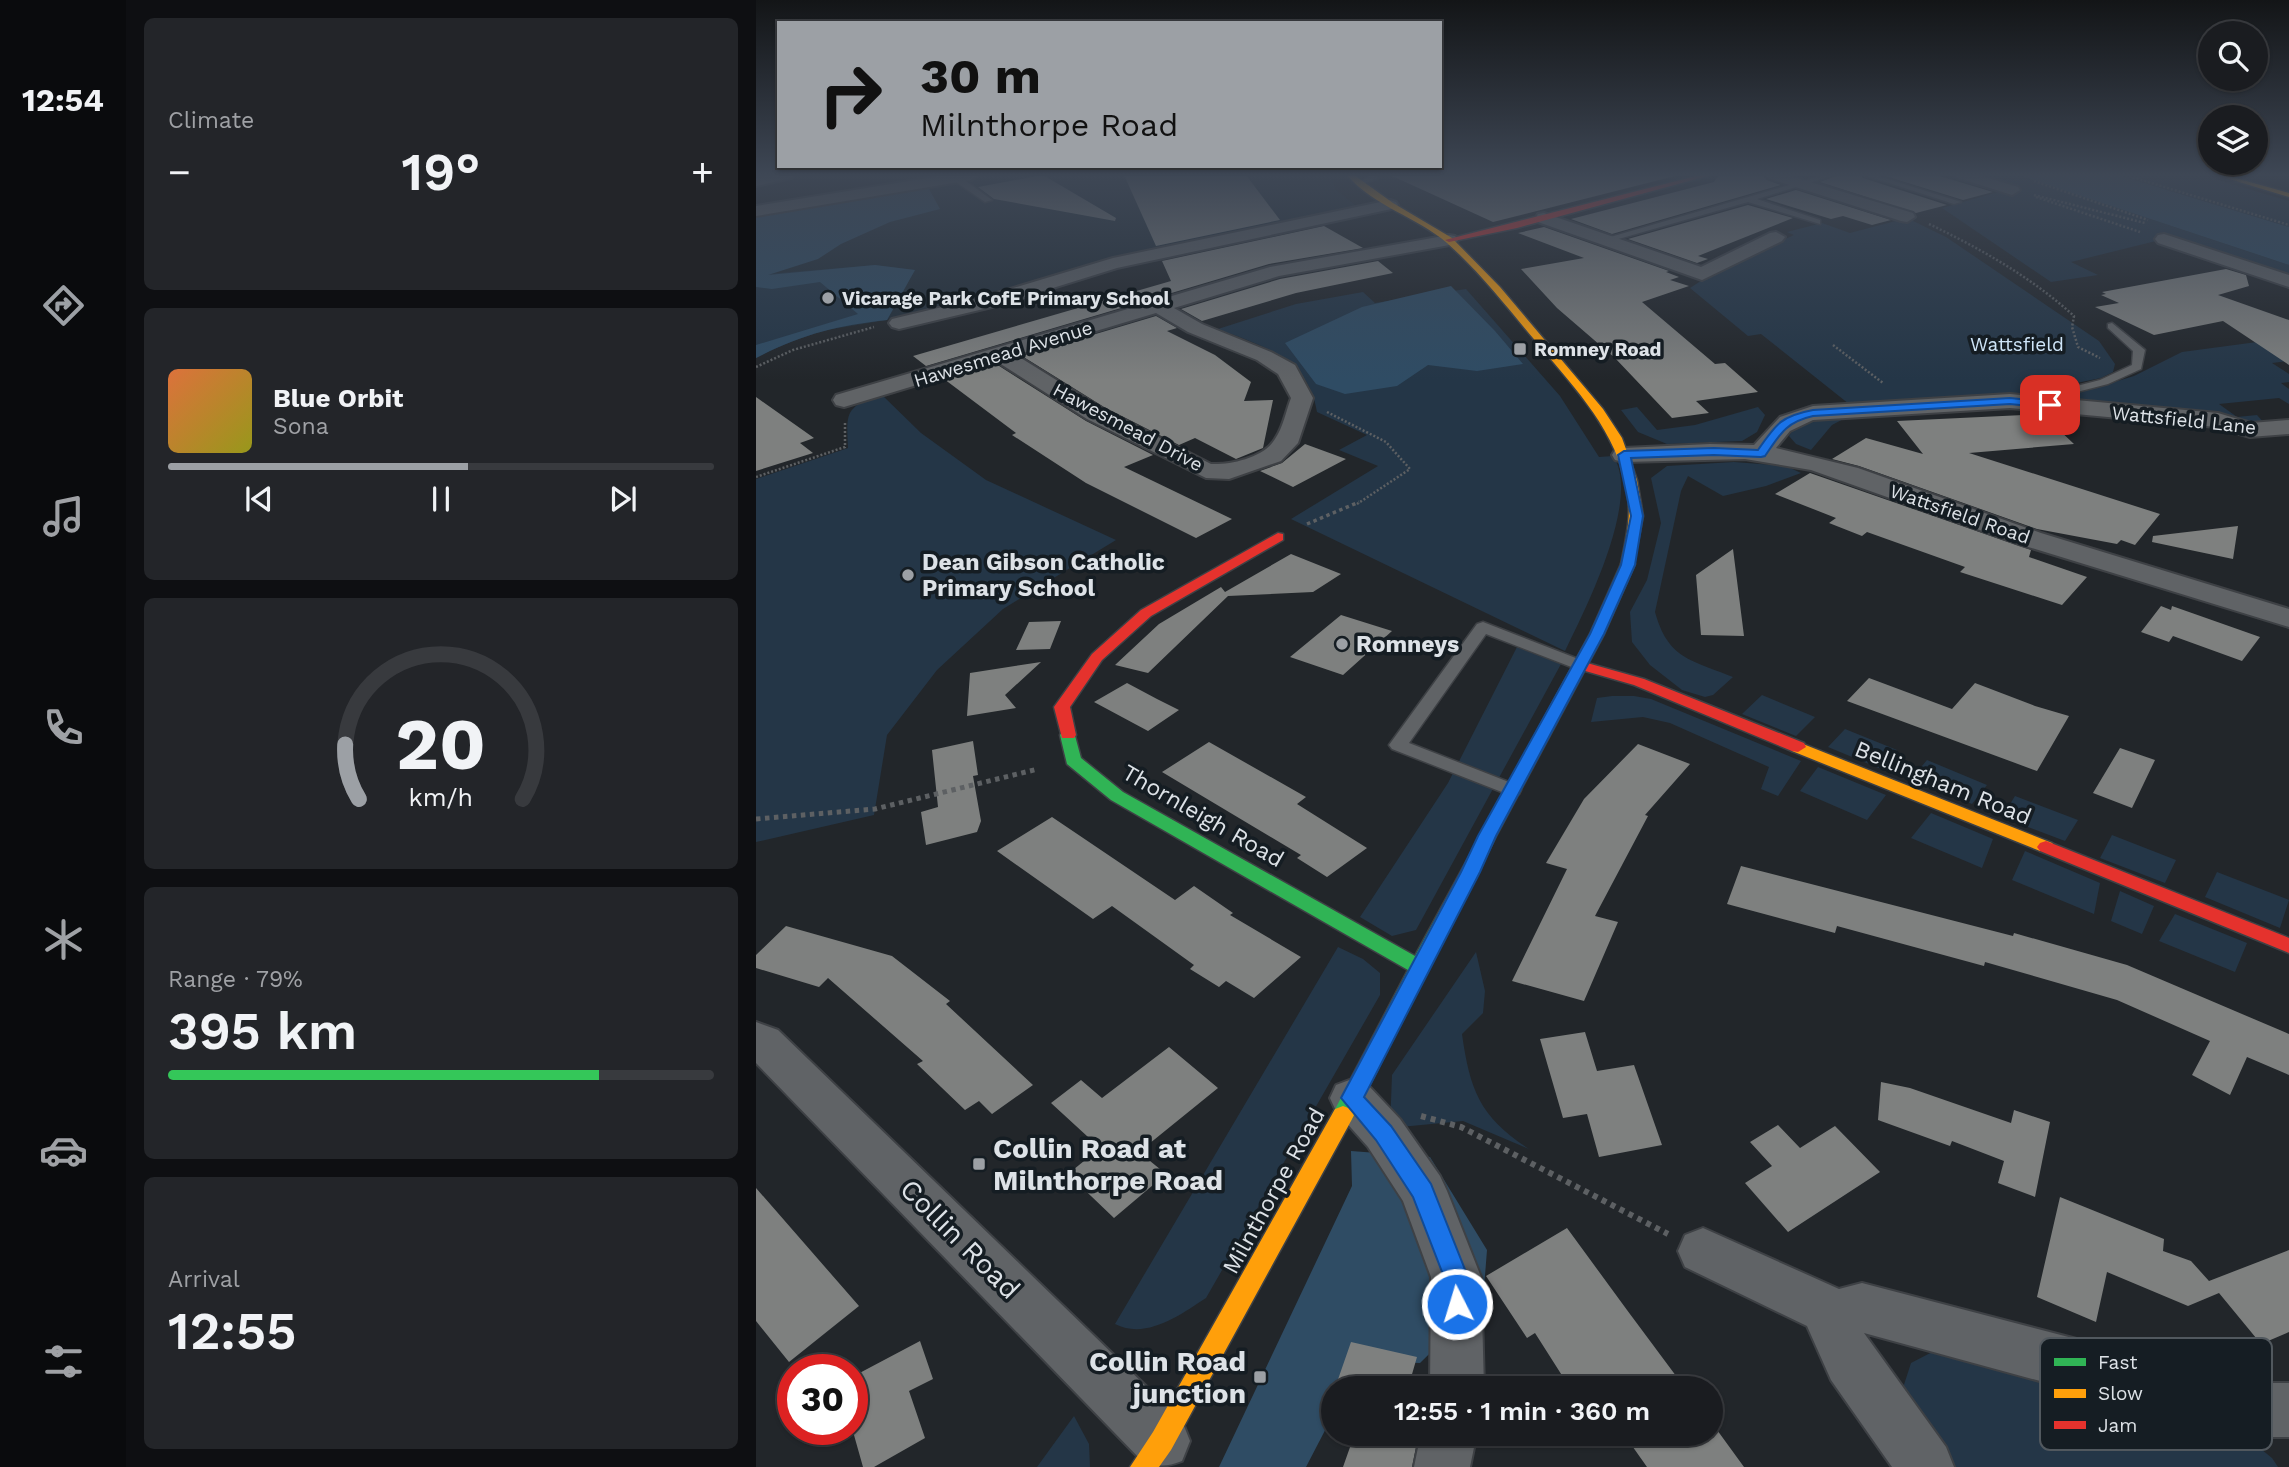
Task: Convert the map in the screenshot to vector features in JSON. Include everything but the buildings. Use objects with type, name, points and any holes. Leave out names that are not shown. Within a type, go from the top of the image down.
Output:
[{"type":"main road","name":"Milnthorpe Road","points":[[1152,1454],[1352,1098],[1512,790],[1597,634],[1628,565],[1637,516],[1624,455],[1599,411],[1497,289],[1451,243]]},
{"type":"main road","points":[[1073,761],[1062,707],[1097,656],[1146,613],[1278,537]]},
{"type":"main road","name":"Bellingham Road","points":[[1580,665],[1639,682],[2289,946]]},
{"type":"main road","name":"Thornleigh Road","points":[[1073,761],[1117,796],[1421,968]]},
{"type":"street","points":[[899,323],[985,303],[1113,263],[1206,243]]},
{"type":"street","name":"Hawesmead Avenue","points":[[844,406],[1000,355],[1276,271],[1429,243]]},
{"type":"street","points":[[1615,243],[1702,274],[1763,243]]},
{"type":"street","points":[[2177,243],[2289,281]]},
{"type":"street","points":[[1159,307],[1195,328],[1264,356],[1287,370],[1302,398],[1299,406]]},
{"type":"street","name":"Hawesmead Drive","points":[[1000,355],[1095,414],[1206,471],[1229,472],[1272,456],[1286,443],[1299,406]]},
{"type":"street","name":"Wattsfield Lane","points":[[1761,453],[1779,428],[1793,417],[1813,413],[2010,401],[2218,420],[2250,430],[2289,426]]},
{"type":"street","name":"Wattsfield Lane","points":[[2262,408],[2289,426]]},
{"type":"street","name":"Wattsfield Road","points":[[1624,455],[1714,451],[1761,453],[1821,466],[1997,528],[2289,618]]},
{"type":"street","points":[[2213,594],[2289,592]]},
{"type":"street","name":"Collin Road","points":[[756,1040],[763,1042],[1152,1454]]},
{"type":"street","points":[[1352,1098],[1384,1133],[1423,1192],[1456,1277],[1457,1376]]},
{"type":"street","points":[[1703,1251],[1837,1314],[1861,1308],[2040,1356]]},
{"type":"street","points":[[1837,1314],[1833,1327],[1850,1361],[1926,1467]]},
{"type":"street","points":[[1442,1467],[1446,1446]]},
{"type":"lane","points":[[2026,403],[2104,382],[2137,367],[2139,350],[2112,326]]},
{"type":"lane","points":[[1512,790],[1398,745],[1483,627],[1580,665]]},
{"type":"path","points":[[1966,243],[2039,288],[2074,316],[2072,327],[2078,346],[2125,373]]},
{"type":"path","points":[[756,367],[819,341],[899,323]]},
{"type":"path","points":[[1833,345],[1914,406]]},
{"type":"path","points":[[756,477],[845,447],[844,406]]},
{"type":"path","points":[[1278,537],[1355,505],[1410,469],[1386,442],[1320,409],[1299,406]]},
{"type":"path","points":[[756,819],[875,809],[1073,761]]},
{"type":"path","points":[[1352,1098],[1461,1127],[1703,1251]]},
{"type":"shaded area","points":[[756,243],[1199,243],[1056,275],[887,320],[822,331],[792,339],[756,358]]},
{"type":"shaded area","points":[[756,243],[842,243],[818,259],[768,275],[875,265],[915,270],[887,320],[820,332],[756,358],[756,345],[858,314],[820,282],[772,289],[756,287]]},
{"type":"shaded area","points":[[2224,243],[2289,243],[2289,265]]},
{"type":"shaded area","points":[[1451,286],[1523,364],[1477,371],[1428,365],[1397,386],[1345,394],[1316,384],[1285,343],[1362,307]]},
{"type":"shaded area","points":[[1351,1151],[1430,1157],[1487,1250],[1483,1301],[1420,1363],[1365,1361],[1357,1376],[1321,1376],[1321,1438],[1306,1467],[1219,1467],[1352,1186]]},
{"type":"green space","name":"Wattsfield","points":[[1776,243],[1956,243],[2099,341],[2115,364],[2113,372],[2101,378],[2022,394],[1849,404],[1761,334],[1748,336],[1690,288],[1710,275]]},
{"type":"green space","points":[[1994,243],[2146,243],[2071,262],[2098,275],[2051,282]]},
{"type":"green space","points":[[2191,243],[2224,243],[2289,265],[2289,277]]},
{"type":"green space","name":"Vicarage Park CofE Primary School","points":[[875,265],[915,270],[887,320],[820,332],[756,358],[756,275]]},
{"type":"green space","points":[[1466,289],[1560,396],[1599,457],[1613,456],[1620,475],[1621,498],[1607,554],[1565,651],[1291,519],[1378,466],[1339,450],[1367,435],[1317,412],[1312,394],[1294,366],[1267,348],[1218,329],[1296,304],[1363,292],[1375,303]]},
{"type":"green space","points":[[2257,342],[2289,361],[2272,363],[2289,374],[2289,382],[2281,383],[2289,389],[2289,404],[2279,398],[2219,404],[2237,417],[2257,415],[2264,423],[2058,399],[2134,376],[2182,352]]},
{"type":"green space","name":"Dean Gibson Catholic Primary School","points":[[880,393],[921,433],[986,480],[1116,540],[1003,609],[937,670],[887,735],[874,815],[756,842],[756,479],[848,448],[847,426],[850,412],[860,403]]},
{"type":"green space","points":[[1637,407],[1657,430],[1695,425],[1758,407],[1765,415],[1757,432],[1742,441],[1667,444],[1638,432],[1621,410]]},
{"type":"green space","points":[[1851,415],[1832,425],[1811,450],[1796,444],[1789,436],[1797,423],[1815,417]]},
{"type":"green space","points":[[1734,462],[1786,466],[1801,473],[1766,486],[1723,496],[1688,476],[1681,491],[1655,612],[1660,628],[1674,649],[1693,661],[1733,677],[1713,695],[1705,697],[1682,690],[1650,665],[1632,642],[1630,612],[1647,580],[1661,523],[1651,478],[1667,466]]},
{"type":"green space","points":[[1517,647],[1561,664],[1416,930],[1392,936],[1360,917],[1448,783]]},
{"type":"green space","points":[[1762,695],[1815,717],[1796,736],[1742,714]]},
{"type":"green space","points":[[1612,696],[1651,699],[1801,761],[1778,796],[1761,789],[1769,767],[1670,723],[1643,717],[1591,722],[1597,698]]},
{"type":"green space","points":[[1845,729],[1897,750],[1881,769],[1828,747]]},
{"type":"green space","points":[[1927,760],[1987,785],[1972,804],[1911,779]]},
{"type":"green space","points":[[1818,767],[1886,795],[1867,820],[1800,791]]},
{"type":"green space","points":[[2015,796],[2078,820],[2065,841],[2002,817]]},
{"type":"green space","points":[[1931,813],[1993,839],[1982,868],[1911,838]]},
{"type":"green space","points":[[2112,835],[2176,860],[2165,883],[2100,858]]},
{"type":"green space","points":[[2025,851],[2100,883],[2094,914],[2012,880]]},
{"type":"green space","points":[[2217,872],[2289,900],[2280,928],[2205,897]]},
{"type":"green space","points":[[2120,891],[2154,906],[2142,934],[2111,921]]},
{"type":"green space","points":[[2175,914],[2247,943],[2235,972],[2159,941]]},
{"type":"green space","points":[[1338,947],[1363,959],[1380,973],[1380,995],[1206,1298],[1174,1318],[1151,1327],[1127,1328],[1115,1324]]},
{"type":"green space","points":[[1476,952],[1485,991],[1483,1013],[1462,1034],[1469,1072],[1488,1114],[1529,1149],[1463,1121],[1390,1128],[1392,1075]]},
{"type":"green space","points":[[1938,1349],[2040,1379],[2040,1450],[2262,1450],[2278,1467],[1956,1467],[1901,1394],[1911,1363]]},
{"type":"green space","points":[[1074,1416],[1089,1444],[1090,1467],[1037,1467]]},
{"type":"traffic: fast","points":[[1343,1115],[1487,836],[1597,634],[1628,564]]},
{"type":"traffic: fast","points":[[1068,735],[1073,760],[1117,796],[1421,968]]},
{"type":"traffic: slow","points":[[1452,243],[1497,289],[1599,411],[1616,438],[1631,480],[1637,516],[1628,564]]},
{"type":"traffic: slow","points":[[1798,747],[2046,847]]},
{"type":"traffic: slow","points":[[1143,1467],[1162,1441],[1343,1115]]},
{"type":"traffic: jam","points":[[1068,735],[1062,707],[1097,657],[1146,613],[1278,537]]},
{"type":"traffic: jam","points":[[1580,665],[1639,682],[1798,747]]},
{"type":"traffic: jam","points":[[2046,847],[2289,946]]},
{"type":"place","name":"Vicarage Park CofE Primary School","points":[[828,298]]},
{"type":"place","name":"Romney Road","points":[[1520,349]]},
{"type":"place","name":"Dean Gibson Catholic Primary School","points":[[908,575]]},
{"type":"place","name":"Romneys","points":[[1342,644]]},
{"type":"place","name":"Collin Road at Milnthorpe Road","points":[[979,1164]]},
{"type":"place","name":"Collin Road junction","points":[[1260,1377]]},
{"type":"route","points":[[1457,1304],[1456,1277],[1423,1192],[1384,1133],[1352,1098],[1471,872],[1487,836],[1597,634],[1628,565],[1637,516],[1624,455],[1714,451],[1761,453],[1779,428],[1793,417],[1813,413],[2010,401],[2050,405]]}]
